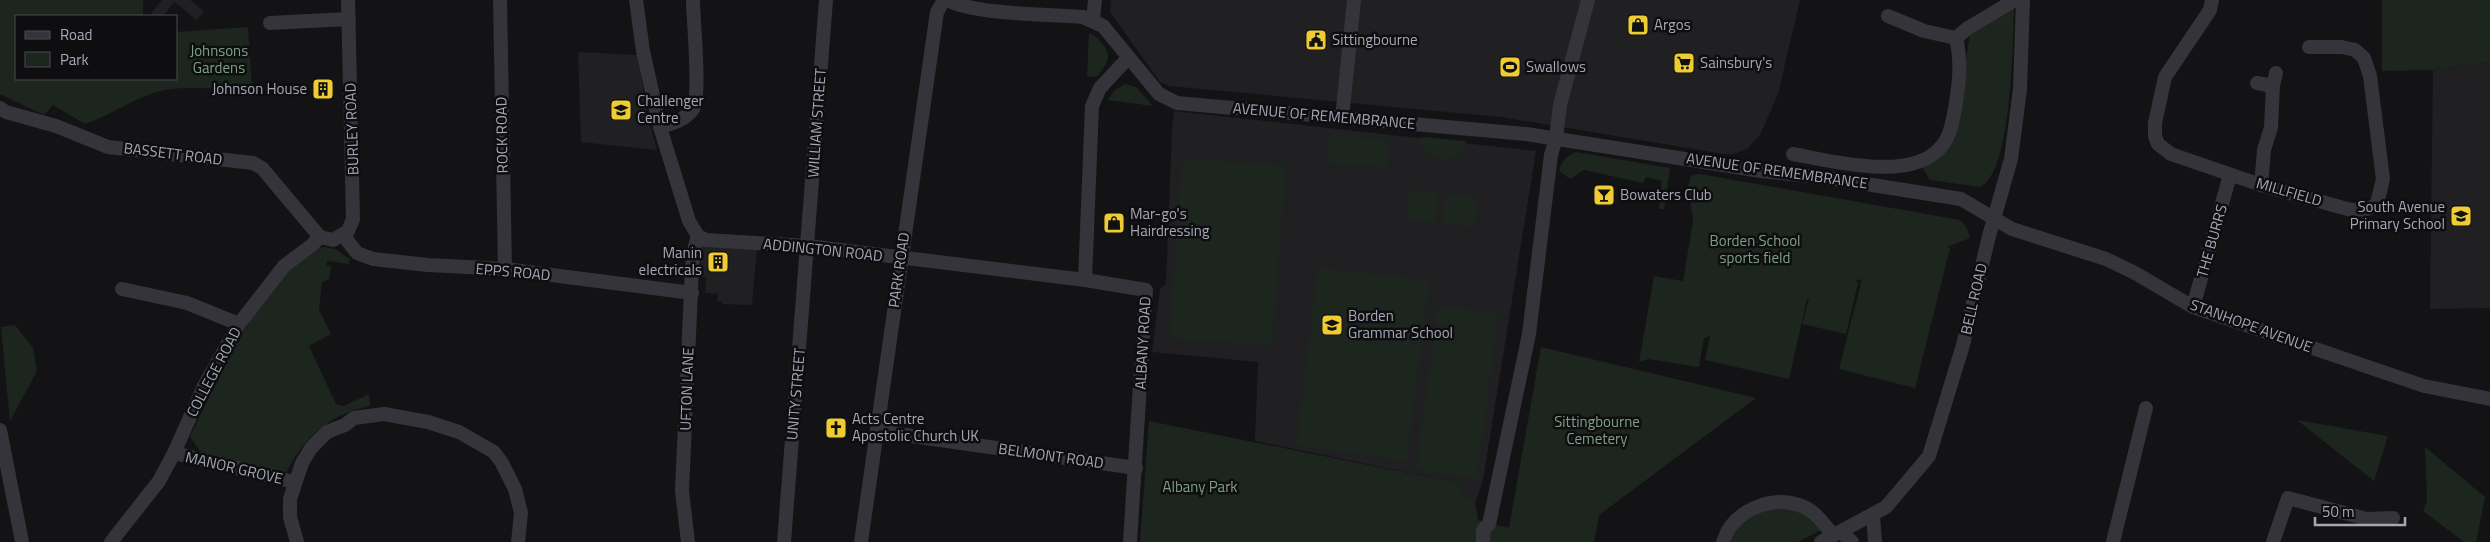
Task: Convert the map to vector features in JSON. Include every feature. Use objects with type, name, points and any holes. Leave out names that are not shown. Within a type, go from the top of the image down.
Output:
[{"type":"street","name":"BURLEY ROAD","points":[[342,235],[348,231],[353,219],[348,0]]},
{"type":"street","name":"ROCK ROAD","points":[[500,0],[505,270]]},
{"type":"street","points":[[636,0],[643,51],[660,127],[689,221],[698,236]]},
{"type":"street","points":[[660,127],[684,119],[694,107],[696,73],[693,0]]},
{"type":"street","name":"WILLIAM STREET","points":[[808,246],[826,0]]},
{"type":"street","points":[[945,0],[957,5],[978,8],[1084,17],[1093,20],[1095,0]]},
{"type":"street","name":"PARK ROAD","points":[[860,542],[937,12],[945,0]]},
{"type":"street","points":[[1342,118],[1354,0]]},
{"type":"street","points":[[1484,536],[1489,524],[1529,334],[1551,156],[1556,138],[1560,105],[1588,0]]},
{"type":"street","points":[[1888,16],[1924,31],[1956,38],[1976,23],[2015,0]]},
{"type":"street","name":"BELL ROAD","points":[[1821,542],[1873,515],[1893,501],[1929,456],[1963,345],[1994,218],[2011,159],[2020,89],[2023,0]]},
{"type":"street","name":"MILLFIELD","points":[[2212,0],[2210,10],[2165,77],[2155,122],[2155,136],[2164,150],[2260,185],[2351,210],[2368,209],[2377,204],[2382,193],[2383,179],[2370,76],[2364,58],[2355,50],[2342,47],[2309,47]]},
{"type":"street","points":[[270,23],[349,19]]},
{"type":"street","name":"AVENUE OF REMEMBRANCE","points":[[1093,20],[1103,26],[1159,94],[1177,103],[1556,138],[1961,199],[1994,218]]},
{"type":"street","points":[[1794,154],[1881,167],[1917,163],[1940,150],[1948,138],[1952,122],[1961,65],[1956,38]]},
{"type":"street","points":[[1086,280],[1092,106],[1100,88],[1128,58]]},
{"type":"street","points":[[2258,83],[2274,80],[2271,127],[2264,150],[2260,185]]},
{"type":"street","name":"BASSETT ROAD","points":[[0,108],[6,112],[56,126],[108,147],[252,163],[262,168],[320,237]]},
{"type":"street","name":"THE BURRS","points":[[2193,307],[2230,175]]},
{"type":"street","name":"STANHOPE AVENUE","points":[[1994,218],[2012,229],[2106,260],[2135,273],[2193,307],[2424,386],[2490,399]]},
{"type":"street","points":[[320,237],[333,240],[342,235]]},
{"type":"street","name":"EPPS ROAD","points":[[342,235],[357,253],[373,259],[428,266],[505,270],[692,293]]},
{"type":"street","name":"ADDINGTON ROAD","points":[[698,236],[706,240],[718,242],[808,246],[1086,280]]},
{"type":"street","name":"UFTON LANE","points":[[688,542],[682,491],[694,250],[698,236]]},
{"type":"street","name":"COLLEGE ROAD","points":[[112,542],[143,504],[174,453],[203,388],[239,324],[284,266],[320,237]]},
{"type":"street","name":"UNITY STREET","points":[[784,542],[808,246]]},
{"type":"street","name":"ALBANY ROAD","points":[[1086,280],[1146,290],[1130,542]]},
{"type":"street","points":[[122,289],[187,303],[239,324]]},
{"type":"street","points":[[2113,542],[2146,408]]},
{"type":"street","name":"MANOR GROVE","points":[[298,542],[290,516],[290,499],[294,482],[311,448],[327,432],[354,418],[370,414],[384,414],[428,422],[472,438],[494,452],[516,489],[521,513],[518,542]]},
{"type":"street","points":[[0,430],[22,542]]},
{"type":"street","name":"BELMONT ROAD","points":[[876,431],[1136,468]]},
{"type":"street","name":"MANOR GROVE","points":[[174,453],[294,482]]},
{"type":"street","points":[[2273,542],[2288,498],[2367,519],[2393,518]]},
{"type":"street","points":[[1723,542],[1728,528],[1745,513],[1754,508],[1788,502],[1806,508],[1837,534],[1852,542]]},
{"type":"street","points":[[1873,515],[1875,542]]},
{"type":"shaded area","points":[[162,0],[190,0],[204,11],[197,20],[174,2],[164,15],[150,15]]},
{"type":"shaded area","points":[[1111,0],[1800,0],[1778,94],[1760,135],[1747,149],[1734,154],[1724,154],[1501,117],[1169,86],[1160,82],[1110,12]]},
{"type":"shaded area","points":[[578,52],[638,55],[648,118],[657,150],[581,142]]},
{"type":"shaded area","name":"South Avenue Primary School","points":[[2490,62],[2490,308],[2430,309],[2433,70]]},
{"type":"shaded area","name":"Borden Grammar School","points":[[1174,111],[1536,151],[1483,480],[1475,503],[1466,497],[1458,483],[1255,441],[1258,362],[1152,352],[1160,289],[1166,284]]},
{"type":"shaded area","points":[[701,246],[757,247],[752,305],[722,304],[722,301],[717,301],[718,294],[705,293],[706,277],[700,277]]},
{"type":"green space","name":"Johnsons Gardens","points":[[0,0],[143,0],[143,15],[15,15],[15,80],[178,80],[178,32],[248,27],[252,90],[191,88],[160,91],[138,99],[85,124],[53,105],[44,115],[0,94]]},
{"type":"green space","points":[[2382,0],[2490,0],[2490,62],[2433,70],[2382,71]]},
{"type":"green space","points":[[2014,5],[2009,104],[1999,158],[1991,177],[1980,187],[1930,180],[1922,167],[1940,153],[1961,91],[1970,35],[1975,27]]},
{"type":"green space","points":[[1089,33],[1102,43],[1107,50],[1108,58],[1098,76],[1087,77]]},
{"type":"green space","points":[[1125,84],[1136,87],[1153,106],[1108,100],[1114,91]]},
{"type":"green space","points":[[1329,135],[1389,140],[1386,168],[1326,162]]},
{"type":"green space","points":[[1423,137],[1466,141],[1463,150],[1458,156],[1443,160],[1428,154],[1422,148],[1418,140]]},
{"type":"green space","points":[[1576,152],[1670,168],[1664,209],[1659,209],[1662,181],[1646,177],[1643,183],[1584,170],[1570,179],[1559,171],[1565,159]]},
{"type":"green space","points":[[1183,158],[1286,166],[1272,346],[1169,338]]},
{"type":"green space","name":"Borden School sports field","points":[[1700,174],[1960,220],[1967,228],[1970,238],[1947,247],[1950,248],[1915,388],[1839,369],[1862,279],[1855,281],[1858,283],[1846,334],[1802,324],[1809,299],[1807,299],[1789,379],[1705,360],[1710,336],[1704,338],[1699,367],[1648,359],[1639,362],[1654,276],[1683,281],[1693,221],[1688,185],[1691,176]]},
{"type":"green space","points":[[1409,189],[1438,192],[1435,222],[1406,219]]},
{"type":"green space","points":[[1445,194],[1477,197],[1474,227],[1442,224]]},
{"type":"green space","points":[[324,247],[335,249],[350,259],[349,264],[327,261],[326,265],[331,266],[329,279],[322,282],[319,310],[331,334],[309,346],[336,404],[344,406],[369,394],[370,406],[342,415],[319,430],[300,450],[285,475],[201,452],[190,437],[228,359],[246,328],[284,273],[304,255]]},
{"type":"green space","points":[[1318,268],[1429,280],[1407,461],[1296,446]]},
{"type":"green space","points":[[1438,306],[1499,313],[1477,478],[1416,470]]},
{"type":"green space","points":[[15,325],[33,348],[37,371],[10,421],[1,327]]},
{"type":"green space","points":[[1541,347],[1756,398],[1599,515],[1594,542],[1140,542],[1149,421],[1458,483],[1466,497],[1475,503],[1478,520],[1509,528]]},
{"type":"green space","points":[[2297,420],[2388,436],[2374,481]]},
{"type":"green space","points":[[2425,447],[2485,497],[2476,542],[2464,542],[2423,511],[2427,502]]},
{"type":"green space","points":[[1771,506],[1803,510],[1823,529],[1798,542],[1728,542],[1739,523]]},
{"type":"place","name":"Argos","points":[[1638,25]]},
{"type":"place","name":"Sittingbourne","points":[[1316,40]]},
{"type":"place","name":"Sainsbury's","points":[[1684,63]]},
{"type":"place","name":"Swallows","points":[[1510,67]]},
{"type":"place","name":"Johnson House","points":[[323,89]]},
{"type":"place","name":"Challenger Centre","points":[[621,110]]},
{"type":"place","name":"Bowaters Club","points":[[1604,195]]},
{"type":"place","name":"South Avenue Primary School","points":[[2461,216]]},
{"type":"place","name":"Mar-go's Hairdressing","points":[[1114,223]]},
{"type":"place","name":"Manin electricals","points":[[718,262]]},
{"type":"place","name":"Borden Grammar School","points":[[1332,325]]},
{"type":"place","name":"Acts Centre Apostolic Church UK","points":[[836,428]]},
{"type":"park label","name":"Sittingbourne Cemetery","points":[[1597,430]]},
{"type":"park label","name":"Albany Park","points":[[1200,487]]}]
